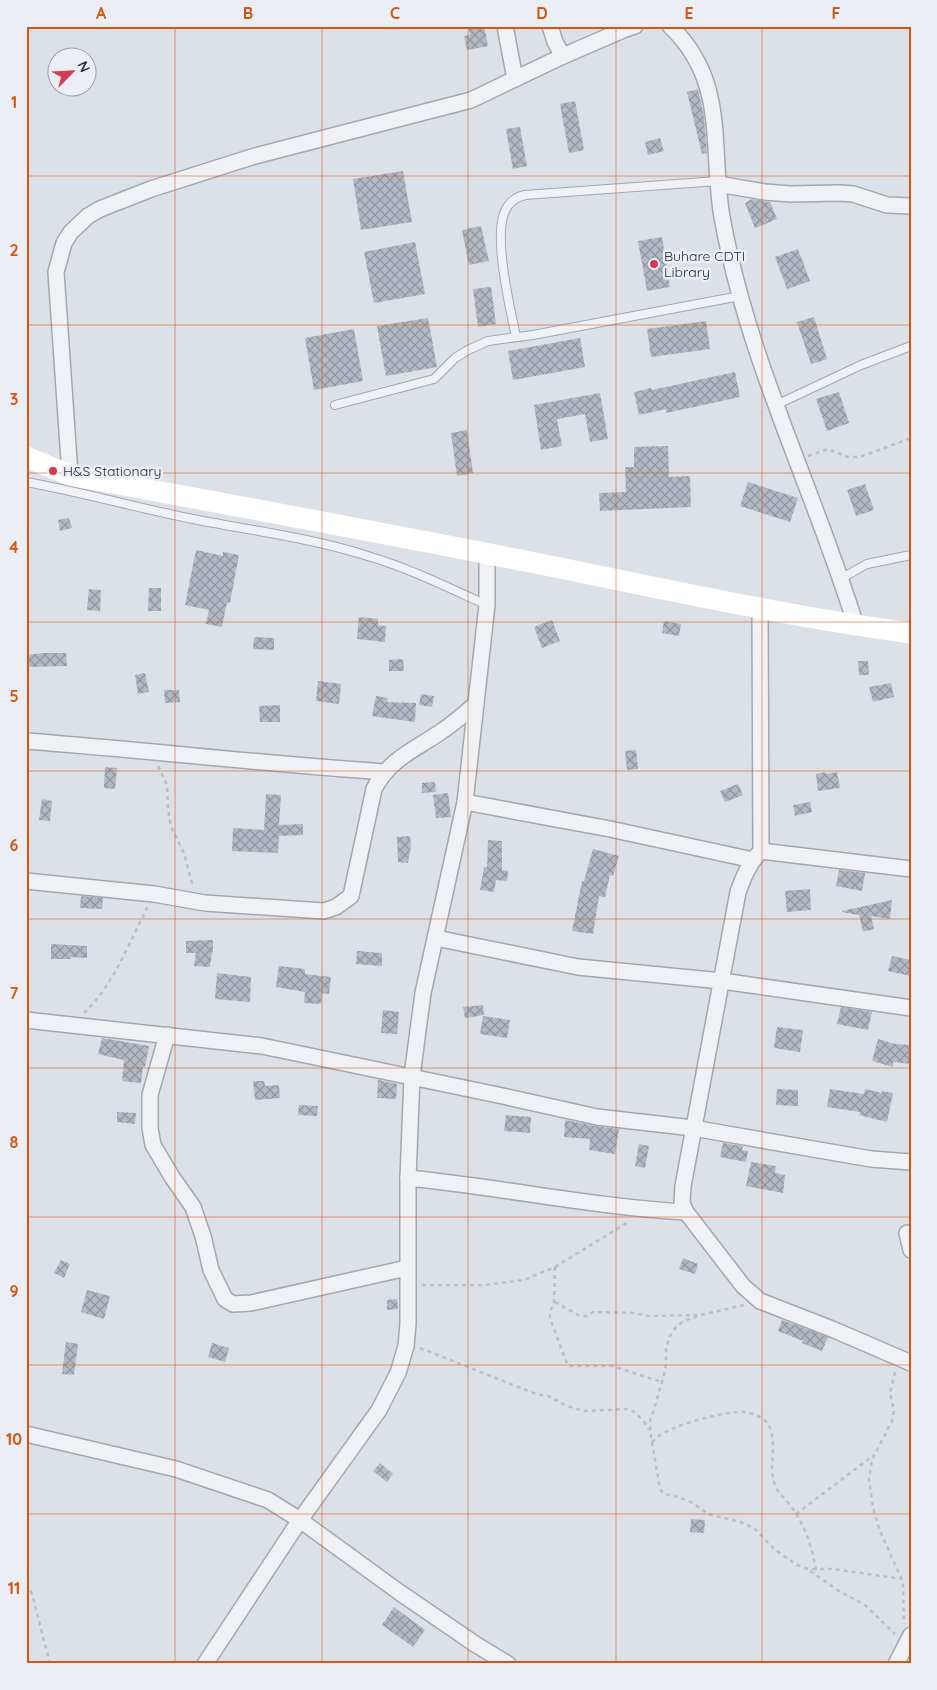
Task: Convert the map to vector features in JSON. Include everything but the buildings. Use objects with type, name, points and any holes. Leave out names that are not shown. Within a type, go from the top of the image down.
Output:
[{"type":"main road","points":[[26,457],[70,475],[760,608],[856,626],[911,633]]},
{"type":"street","points":[[505,26],[515,79]]},
{"type":"street","points":[[550,26],[555,42],[563,56]]},
{"type":"street","points":[[70,475],[56,272],[64,243],[79,222],[100,209],[160,186],[255,156],[471,100],[563,56],[635,26]]},
{"type":"street","points":[[670,26],[700,65],[708,88],[714,113],[722,216],[740,296],[776,405],[842,578],[856,626]]},
{"type":"street","points":[[718,182],[774,192],[853,194],[887,205],[911,206]]},
{"type":"street","points":[[205,1664],[300,1520],[379,1410],[398,1373],[407,1343],[408,1178],[412,1076],[423,993],[466,802],[487,605],[487,554]]},
{"type":"street","points":[[760,608],[757,855],[744,874],[738,892],[682,1186],[682,1203],[686,1212],[742,1286],[760,1301],[907,1358]]},
{"type":"street","points":[[26,881],[154,894],[205,903],[324,911],[344,902],[351,896],[374,789],[385,772],[409,751],[442,731],[476,704]]},
{"type":"street","points":[[26,741],[292,766],[385,772]]},
{"type":"street","points":[[466,802],[757,855],[911,868]]},
{"type":"street","points":[[436,938],[578,967],[722,982],[911,1008]]},
{"type":"street","points":[[26,1020],[262,1046],[412,1076],[597,1117],[693,1128],[871,1159],[911,1162]]},
{"type":"street","points":[[167,1035],[150,1095],[150,1128],[153,1145],[193,1207],[211,1270],[225,1299],[233,1304],[251,1303],[407,1268]]},
{"type":"street","points":[[408,1178],[465,1184],[646,1210],[686,1212]]},
{"type":"street","points":[[907,1233],[911,1250]]},
{"type":"street","points":[[26,1434],[176,1469],[268,1500],[300,1520],[399,1592],[475,1644],[508,1664]]},
{"type":"street","points":[[896,1664],[906,1642]]},
{"type":"lane","points":[[516,337],[504,276],[501,225],[504,214],[512,200],[525,195],[718,182]]},
{"type":"lane","points":[[335,405],[434,379],[455,358],[468,350],[488,342],[740,296]]},
{"type":"lane","points":[[776,405],[861,364],[911,346]]},
{"type":"lane","points":[[26,482],[89,494],[192,519],[281,534],[340,548],[372,557],[424,576],[487,605]]},
{"type":"lane","points":[[842,578],[867,564],[911,554]]},
{"type":"path","points":[[798,460],[828,449],[848,457],[860,457],[911,438]]},
{"type":"path","points":[[147,751],[168,785],[168,809],[171,827],[184,853],[193,886],[205,903]]},
{"type":"path","points":[[71,1025],[96,1002],[154,894]]},
{"type":"path","points":[[408,1284],[484,1285],[524,1280],[579,1254],[646,1210]]},
{"type":"path","points":[[555,1267],[554,1302],[550,1318],[569,1366],[612,1366],[662,1382]]},
{"type":"path","points":[[760,1301],[684,1321],[676,1327],[670,1336],[666,1348],[666,1364],[662,1382],[650,1421],[660,1489],[664,1494],[693,1503],[708,1514],[747,1524],[797,1565],[808,1569],[833,1569],[902,1579]]},
{"type":"path","points":[[554,1302],[580,1316],[587,1316],[593,1312],[634,1313],[648,1316],[701,1315]]},
{"type":"path","points":[[407,1343],[536,1394],[548,1396],[567,1406],[584,1411],[628,1410],[634,1412],[650,1430]]},
{"type":"path","points":[[906,1642],[905,1600],[902,1579],[880,1531],[873,1508],[869,1479],[872,1460],[892,1421],[894,1411],[890,1393],[907,1358]]},
{"type":"path","points":[[652,1442],[664,1432],[674,1428],[726,1414],[745,1412],[763,1418],[773,1436],[773,1477],[775,1487],[796,1514],[811,1547],[816,1570]]},
{"type":"path","points":[[796,1514],[876,1454]]},
{"type":"path","points":[[808,1569],[838,1591],[865,1605],[906,1642]]},
{"type":"path","points":[[26,1584],[32,1594],[50,1664]]},
{"type":"place","name":"Buhare CDTI Library","points":[[654,264]]},
{"type":"place","name":"H&S Stationary","points":[[53,471]]}]
